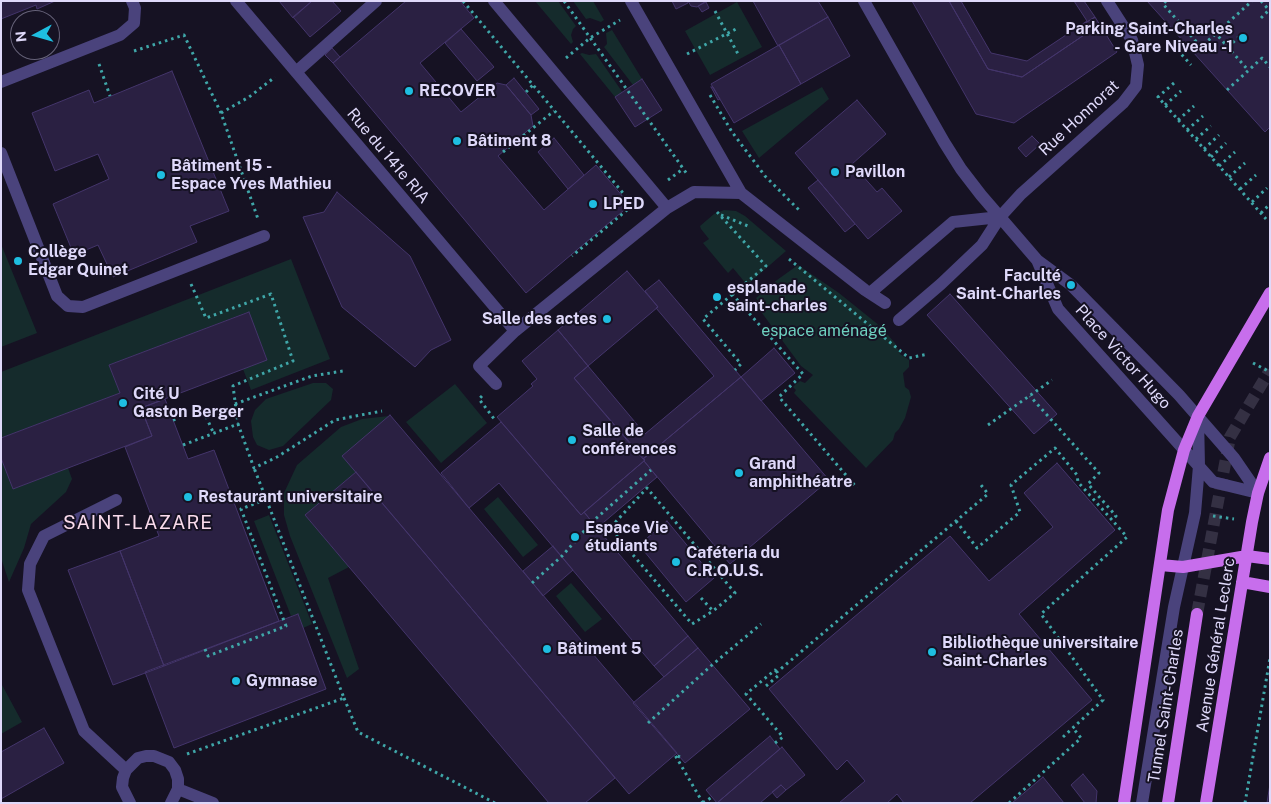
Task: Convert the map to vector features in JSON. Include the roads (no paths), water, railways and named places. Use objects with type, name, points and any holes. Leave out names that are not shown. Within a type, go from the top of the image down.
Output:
[{"type":"main road","points":[[1124,803],[1168,510],[1184,450],[1198,416],[1270,293]]},
{"type":"main road","name":"Avenue Général Leclerc","points":[[1206,803],[1258,492],[1270,458]]},
{"type":"main road","points":[[1160,565],[1183,567],[1247,556],[1270,559]]},
{"type":"main road","points":[[1242,582],[1270,587]]},
{"type":"main road","name":"Tunnel Saint-Charles","points":[[1168,803],[1197,614]]},
{"type":"street","points":[[1,82],[120,35],[134,23],[135,8],[132,1]]},
{"type":"street","name":"Rue du 141e RIA","points":[[236,1],[515,331]]},
{"type":"street","points":[[296,72],[376,1]]},
{"type":"street","points":[[494,1],[667,208]]},
{"type":"street","name":"Place Victor Hugo","points":[[864,1],[961,169],[1037,260],[1071,285],[1198,416]]},
{"type":"street","name":"Rue Honnorat","points":[[899,320],[941,284],[982,244],[1000,217],[1021,194],[1124,103],[1136,86],[1138,65],[1132,40],[1107,1]]},
{"type":"street","points":[[633,6],[741,193],[870,294],[885,303]]},
{"type":"street","points":[[1,152],[57,296],[68,306],[83,307],[264,236]]},
{"type":"street","points":[[496,384],[478,366],[515,331],[667,208],[694,192],[741,193]]},
{"type":"street","points":[[870,294],[953,222],[1000,217]]},
{"type":"street","name":"Place Victor Hugo","points":[[1037,260],[1058,309],[1199,466]]},
{"type":"street","points":[[1142,803],[1174,607],[1194,513],[1199,466],[1198,416]]},
{"type":"street","points":[[1198,416],[1234,458],[1258,492]]},
{"type":"street","points":[[1199,466],[1213,482],[1258,492]]},
{"type":"street","points":[[116,500],[44,536],[30,564],[28,590],[84,731],[126,770]]},
{"type":"street","points":[[130,803],[122,787],[123,778],[131,763],[146,756],[154,756],[169,762],[175,770],[178,788],[171,803]]},
{"type":"street","points":[[178,788],[213,803]]},
{"type":"tunnel","points":[[1197,614],[1230,437],[1270,370]]},
{"type":"place","name":"Parking Saint-Charles - Gare Niveau -1","points":[[1243,38]]},
{"type":"place","name":"RECOVER","points":[[409,91]]},
{"type":"place","name":"Bâtiment 8","points":[[457,141]]},
{"type":"place","name":"Pavillon","points":[[835,172]]},
{"type":"place","name":"Bâtiment 15 - Espace Yves Mathieu","points":[[161,175]]},
{"type":"place","name":"LPED","points":[[593,204]]},
{"type":"place","name":"Collège Edgar Quinet","points":[[18,261]]},
{"type":"place","name":"Faculté Saint-Charles","points":[[1071,285]]},
{"type":"place","name":"esplanade saint-charles","points":[[717,297]]},
{"type":"place","name":"Salle des actes","points":[[607,319]]},
{"type":"place","name":"Cité U Gaston Berger","points":[[123,403]]},
{"type":"place","name":"Salle de conférences","points":[[572,440]]},
{"type":"place","name":"Grand amphithéatre","points":[[739,473]]},
{"type":"place","name":"Restaurant universitaire","points":[[188,497]]},
{"type":"place","name":"Espace Vie étudiants","points":[[575,537]]},
{"type":"place","name":"Caféteria du C.R.O.U.S.","points":[[676,562]]},
{"type":"place","name":"Bâtiment 5","points":[[547,649]]},
{"type":"place","name":"Bibliothèque universitaire Saint-Charles","points":[[932,652]]},
{"type":"place","name":"Gymnase","points":[[236,681]]},
{"type":"district","name":"SAINT-LAZARE","points":[[138,523]]},
{"type":"park label","name":"espace aménagé","points":[[824,331]]}]
